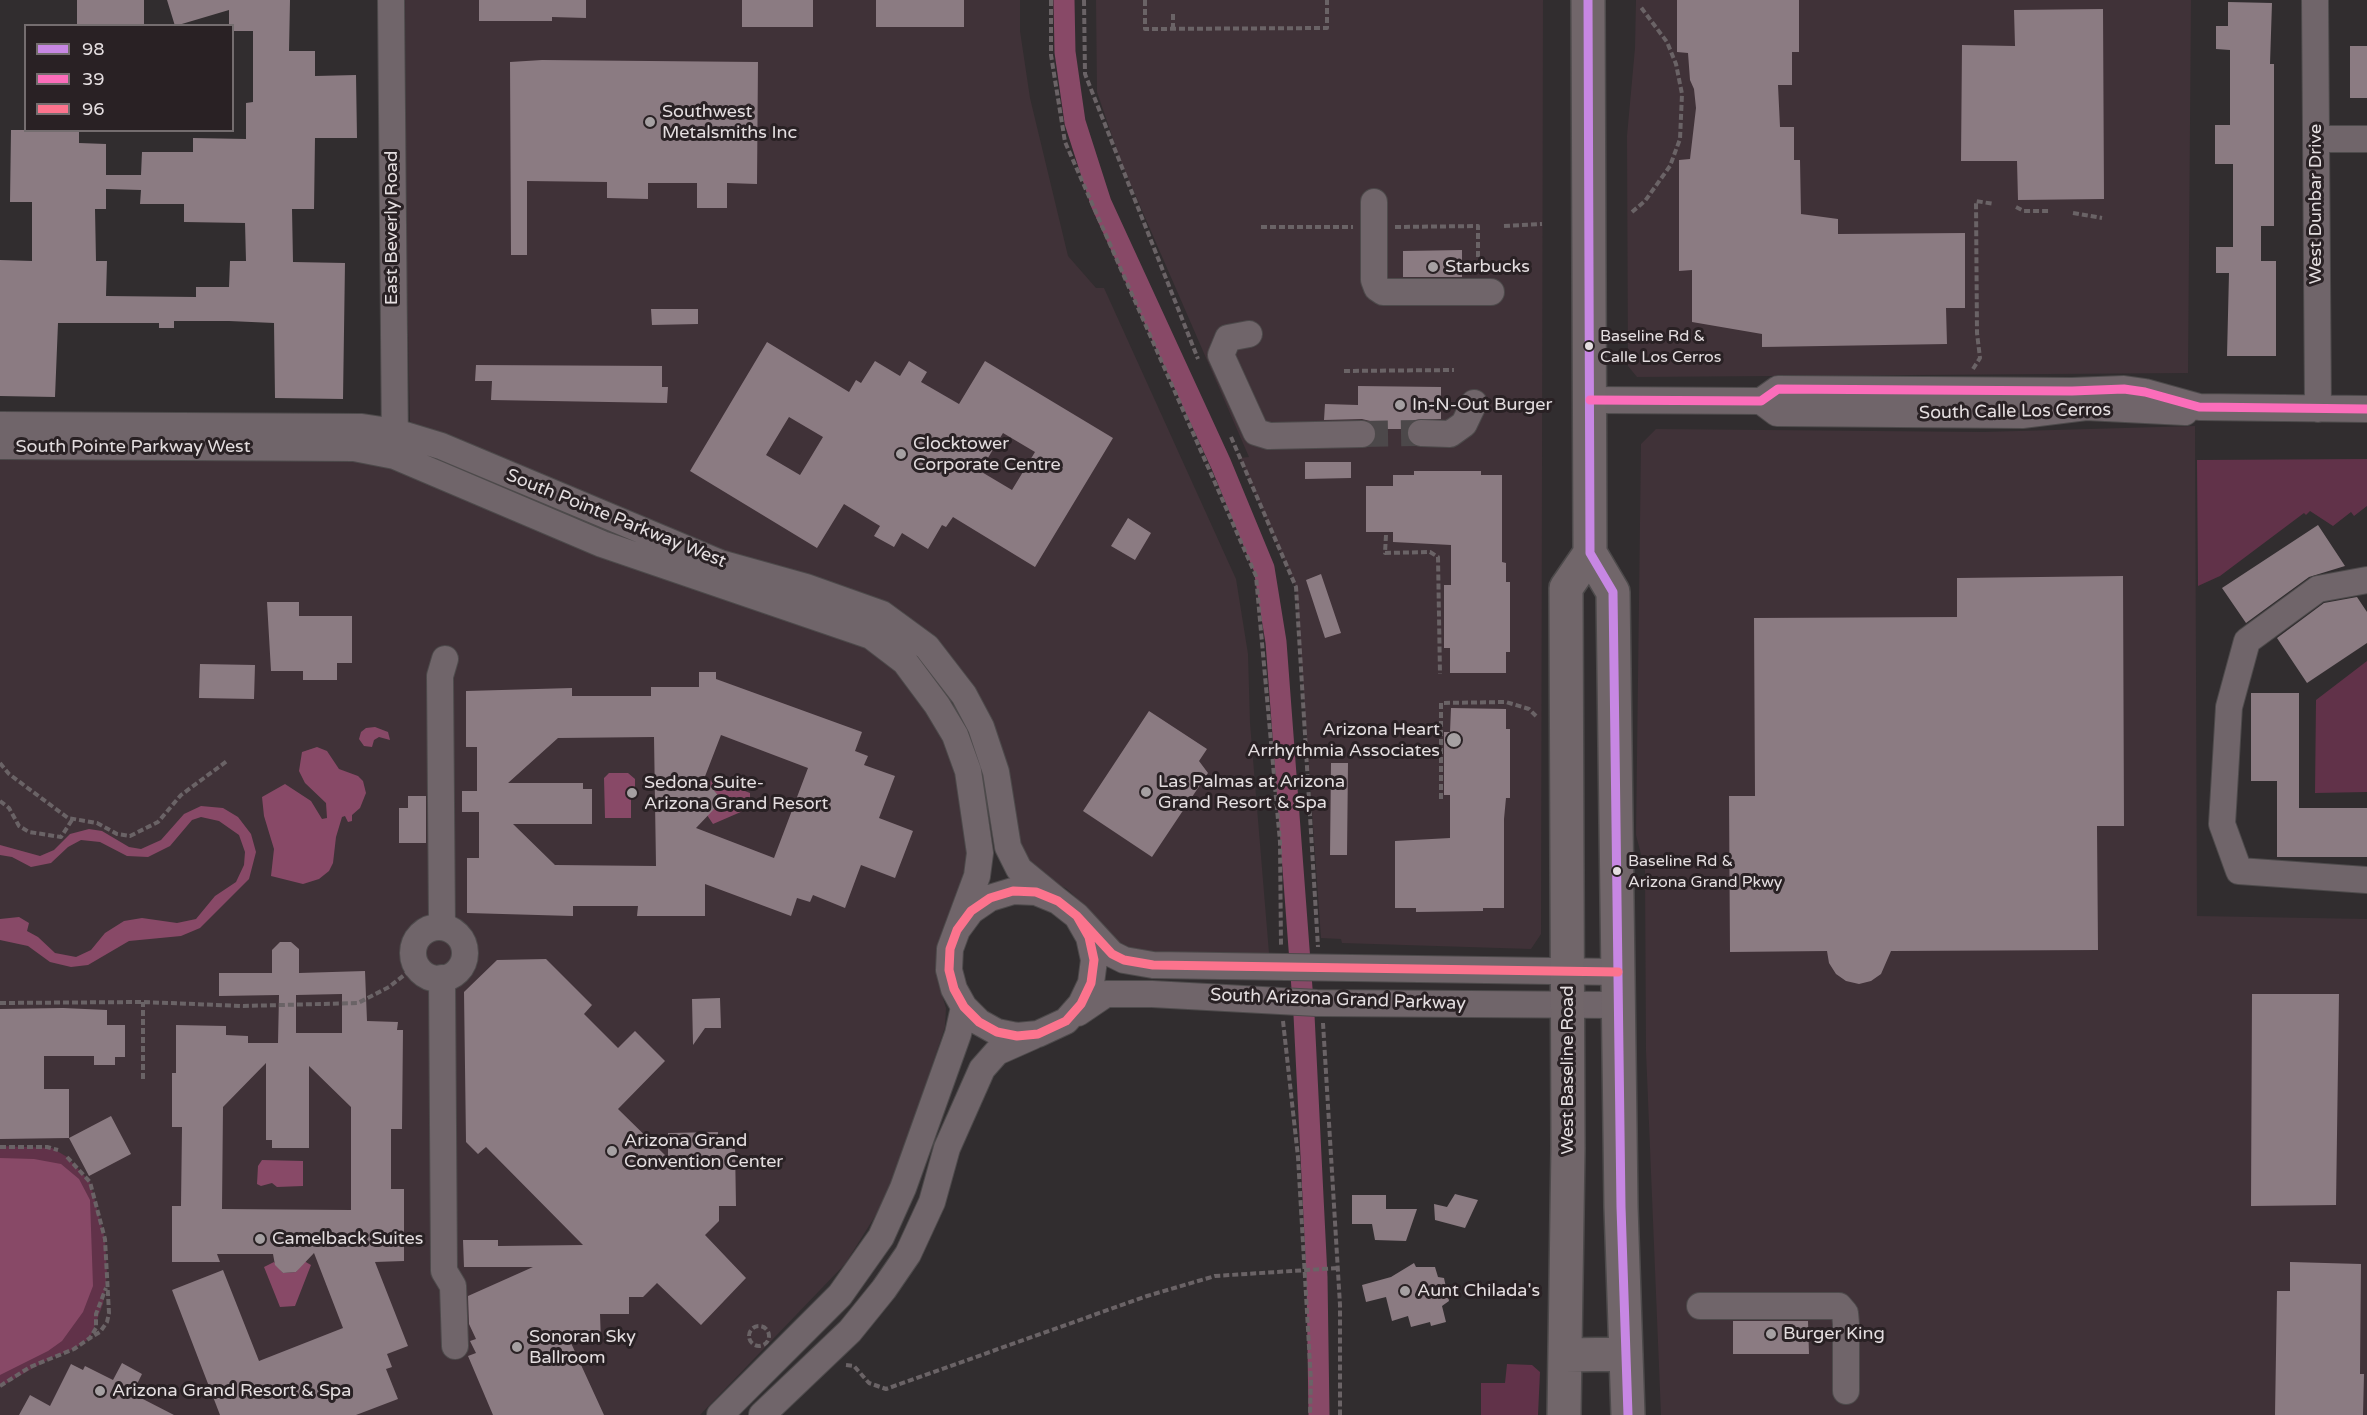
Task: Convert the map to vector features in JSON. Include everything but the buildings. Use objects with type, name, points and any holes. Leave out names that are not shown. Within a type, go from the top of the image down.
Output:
[{"type":"main road","points":[[1588,0],[1590,553],[1612,592],[1618,1005],[1628,1415]]},
{"type":"main road","name":"West Baseline Road","points":[[1564,1415],[1568,1005],[1566,588],[1590,553]]},
{"type":"main road","points":[[1566,1355],[1626,1354]]},
{"type":"street","name":"East Beverly Road","points":[[391,0],[395,444]]},
{"type":"street","name":"West Dunbar Drive","points":[[2315,0],[2318,408]]},
{"type":"street","points":[[2316,140],[2367,139]]},
{"type":"street","points":[[1374,202],[1374,280],[1377,288],[1383,292],[1484,287]]},
{"type":"street","points":[[1249,334],[1228,338],[1221,355],[1256,432],[1269,436],[1362,434]]},
{"type":"street","name":"South Calle Los Cerros","points":[[1590,400],[1761,401],[1778,389],[2124,389],[2145,392],[2199,407],[2367,409]]},
{"type":"street","points":[[1887,390],[1931,414],[1962,404],[1992,402],[2005,390]]},
{"type":"street","name":"South Calle Los Cerros","points":[[1761,401],[1777,413],[2022,415],[2086,407],[2182,414],[2199,407]]},
{"type":"street","points":[[1421,433],[1450,434],[1464,424],[1474,403]]},
{"type":"street","name":"South Pointe Parkway West","points":[[0,425],[362,427],[602,544],[871,636],[904,662],[937,705],[955,735],[968,771],[980,853],[976,876],[957,930]]},
{"type":"street","name":"South Pointe Parkway West","points":[[0,446],[354,448],[395,444],[441,446],[720,563],[806,587],[882,614],[927,647],[964,695],[981,727],[996,772],[1008,848],[1019,869],[1068,909]]},
{"type":"street","points":[[2367,580],[2318,589],[2247,640],[2229,706],[2222,824],[2239,871],[2367,880]]},
{"type":"street","points":[[442,927],[440,676],[445,659]]},
{"type":"street","name":"South Arizona Grand Parkway","points":[[1038,1034],[1017,1036],[997,1032],[979,1022],[964,1007],[954,989],[949,970],[950,949],[957,930],[971,912],[990,898],[1013,891],[1036,892],[1068,909],[1112,954],[1124,960],[1153,965],[1618,972]]},
{"type":"street","name":"South Arizona Grand Parkway","points":[[1065,1021],[1082,1004],[1091,983],[1094,960],[1089,937],[1068,909]]},
{"type":"street","points":[[434,927],[442,927],[458,935],[465,954],[455,973],[442,978],[428,976],[417,965],[414,950],[420,935],[434,927]]},
{"type":"street","points":[[442,978],[444,1271],[453,1286],[455,1346]]},
{"type":"street","name":"South Arizona Grand Parkway","points":[[762,1415],[850,1331],[884,1289],[908,1254],[932,1202],[947,1148],[982,1069],[997,1052],[1065,1021],[1106,994],[1152,994],[1319,1003],[1618,1005]]},
{"type":"street","points":[[720,1415],[840,1295],[876,1245],[903,1188],[958,1034],[964,1007]]},
{"type":"street","points":[[1700,1306],[1839,1306],[1845,1313],[1846,1324],[1846,1391]]},
{"type":"path","points":[[1051,0],[1051,55],[1065,142],[1256,576],[1280,842],[1301,966]]},
{"type":"path","points":[[1084,0],[1085,74],[1199,363]]},
{"type":"path","points":[[1145,0],[1145,29],[1327,28],[1327,0]]},
{"type":"path","points":[[1632,212],[1645,201],[1670,166],[1680,139],[1682,94],[1676,64],[1667,42],[1640,6]]},
{"type":"path","points":[[1173,13],[1173,29]]},
{"type":"path","points":[[1968,377],[1980,358],[1977,333],[1976,201],[1994,204]]},
{"type":"path","points":[[2016,207],[2024,211],[2051,211]]},
{"type":"path","points":[[2073,213],[2102,218]]},
{"type":"path","points":[[1504,226],[1542,224]]},
{"type":"path","points":[[1393,227],[1478,226],[1484,287]]},
{"type":"path","points":[[1261,227],[1355,227]]},
{"type":"path","points":[[1344,371],[1454,370]]},
{"type":"path","points":[[1227,426],[1296,587],[1301,966]]},
{"type":"path","points":[[1386,535],[1385,553],[1430,552],[1438,557],[1440,674]]},
{"type":"path","points":[[1441,799],[1441,703],[1506,702],[1529,709],[1537,717]]},
{"type":"path","points":[[0,763],[9,774],[72,820],[97,824],[123,836],[139,833],[158,822],[181,795],[227,761]]},
{"type":"path","points":[[0,801],[6,805],[19,826],[29,832],[61,837],[72,820]]},
{"type":"path","points":[[0,1003],[143,1002],[243,1006],[358,1003],[389,987],[417,965]]},
{"type":"path","points":[[143,1002],[143,1079]]},
{"type":"path","points":[[1287,1002],[1298,1156],[1302,1270],[1311,1381],[1310,1415]]},
{"type":"path","points":[[1319,1003],[1338,1268],[1340,1415]]},
{"type":"path","points":[[0,1147],[47,1147],[58,1150]]},
{"type":"path","points":[[0,1386],[30,1367],[74,1349],[100,1332],[107,1322],[109,1312],[105,1239],[98,1206],[90,1182],[67,1156]]},
{"type":"path","points":[[843,1365],[854,1366],[869,1383],[886,1389],[1188,1283],[1215,1276],[1338,1268]]},
{"type":"path","points":[[90,1338],[98,1321],[96,1314],[106,1287]]},
{"type":"path","points":[[758,1326],[767,1330],[769,1336],[765,1343],[758,1347],[752,1344],[748,1338],[752,1329],[758,1326]]},
{"type":"shaded area","points":[[405,0],[1020,0],[1020,31],[1030,98],[1068,256],[1096,288],[1104,288],[1236,579],[1248,654],[1250,723],[1269,953],[1133,953],[1102,931],[1090,911],[1067,889],[1032,871],[1020,855],[950,662],[730,560],[413,427],[410,421],[407,284]]},
{"type":"shaded area","points":[[1096,0],[1543,0],[1541,934],[1531,949],[1342,943],[1341,939],[1321,938],[1296,587],[1240,458],[1249,457],[1121,162],[1097,92]]},
{"type":"shaded area","points":[[1636,0],[2191,0],[2188,373],[1637,377],[1628,366],[1627,136],[1635,48]]},
{"type":"shaded area","points":[[2195,426],[2197,916],[2367,919],[2367,1415],[1661,1415],[1646,1051],[1645,870],[1636,835],[1641,444],[1656,429],[1983,432]]},
{"type":"shaded area","points":[[0,453],[374,459],[839,630],[912,680],[947,739],[958,783],[968,856],[965,878],[942,933],[937,957],[938,982],[946,1008],[945,1027],[889,1194],[845,1264],[700,1415],[0,1415]]},
{"type":"shaded area","points":[[2367,459],[2367,506],[2354,516],[2351,512],[2333,526],[2310,511],[2306,515],[2304,513],[2220,576],[2198,586],[2197,460]]},
{"type":"shaded area","points":[[2367,661],[2367,792],[2315,793],[2316,700]]},
{"type":"shaded area","points":[[375,727],[388,732],[390,740],[379,737],[374,740],[372,747],[364,746],[359,739],[361,732],[366,728]]},
{"type":"shaded area","points":[[317,747],[327,751],[339,769],[358,776],[363,781],[366,793],[360,808],[352,815],[352,821],[348,822],[345,816],[342,817],[336,837],[333,863],[329,871],[319,879],[303,884],[271,876],[274,849],[264,816],[262,797],[285,784],[311,801],[322,819],[327,818],[326,803],[305,783],[299,771],[302,752]]},
{"type":"shaded area","points":[[609,773],[628,773],[635,779],[635,790],[631,792],[631,818],[605,818],[604,778]]},
{"type":"shaded area","points":[[712,778],[750,793],[750,808],[713,824],[707,815],[717,806],[717,794],[708,786]]},
{"type":"shaded area","points":[[201,806],[223,808],[238,817],[251,834],[256,852],[249,879],[200,928],[181,936],[129,941],[88,965],[71,967],[50,962],[28,946],[0,940],[0,919],[19,917],[29,923],[27,931],[38,937],[55,953],[76,957],[91,950],[105,933],[124,921],[142,918],[177,923],[196,919],[215,896],[236,882],[244,865],[245,852],[239,835],[219,821],[201,817],[192,820],[170,846],[148,857],[127,856],[100,842],[81,840],[68,847],[51,863],[31,867],[12,857],[0,855],[0,845],[40,856],[54,850],[70,834],[89,829],[102,831],[129,847],[141,849],[161,840],[184,814]]},
{"type":"shaded area","points":[[0,1146],[52,1148],[67,1157],[90,1182],[105,1239],[107,1274],[103,1304],[90,1338],[74,1349],[51,1358],[0,1387]]},
{"type":"shaded area","points":[[0,1158],[34,1159],[61,1164],[79,1179],[90,1200],[93,1286],[83,1312],[62,1341],[48,1351],[0,1375]]},
{"type":"shaded area","points":[[262,1160],[303,1161],[303,1186],[277,1187],[272,1183],[261,1186],[257,1184],[258,1166]]},
{"type":"shaded area","points":[[304,1261],[311,1265],[295,1306],[280,1307],[264,1267],[274,1262],[283,1273],[296,1272]]},
{"type":"shaded area","points":[[1507,1364],[1532,1365],[1540,1372],[1538,1415],[1481,1415],[1481,1383],[1505,1383]]},
{"type":"waterway","points":[[1064,0],[1065,52],[1075,122],[1101,203],[1221,464],[1264,568],[1276,642],[1304,1015],[1317,1277],[1319,1415]]},
{"type":"tunnel","points":[[1362,434],[1421,433]]},
{"type":"transit line","name":"98","points":[[1588,0],[1590,553],[1613,592],[1621,1207],[1628,1415]]},
{"type":"transit line","name":"39","points":[[1590,400],[1761,401],[1778,389],[2072,391],[2124,389],[2145,392],[2199,407],[2367,409]]},
{"type":"transit line","name":"96","points":[[1077,916],[1089,937],[1094,960],[1091,983],[1081,1004],[1066,1021],[1038,1034],[1017,1036],[997,1032],[979,1022],[964,1007],[954,989],[949,970],[950,949],[957,930],[971,911],[990,898],[1013,891],[1036,892],[1058,901],[1077,916],[1112,954],[1124,960],[1153,965],[1618,972]]},
{"type":"place","name":"Southwest Metalsmiths Inc","points":[[650,122]]},
{"type":"place","name":"Starbucks","points":[[1433,267]]},
{"type":"place","name":"Baseline Rd & Calle Los Cerros","points":[[1589,346]]},
{"type":"place","name":"In-N-Out Burger","points":[[1400,405]]},
{"type":"place","name":"Clocktower Corporate Centre","points":[[901,454]]},
{"type":"place","name":"Arizona Heart Arrhythmia Associates","points":[[1454,740]]},
{"type":"place","name":"Las Palmas at Arizona Grand Resort & Spa","points":[[1146,792]]},
{"type":"place","name":"Sedona Suite- Arizona Grand Resort","points":[[632,793]]},
{"type":"place","name":"Baseline Rd & Arizona Grand Pkwy","points":[[1617,871]]},
{"type":"place","name":"Arizona Grand Convention Center","points":[[612,1151]]},
{"type":"place","name":"Camelback Suites","points":[[260,1239]]},
{"type":"place","name":"Aunt Chilada's","points":[[1405,1291]]},
{"type":"place","name":"Burger King","points":[[1771,1334]]},
{"type":"place","name":"Sonoran Sky Ballroom","points":[[517,1347]]},
{"type":"place","name":"Arizona Grand Resort & Spa","points":[[100,1391]]}]
